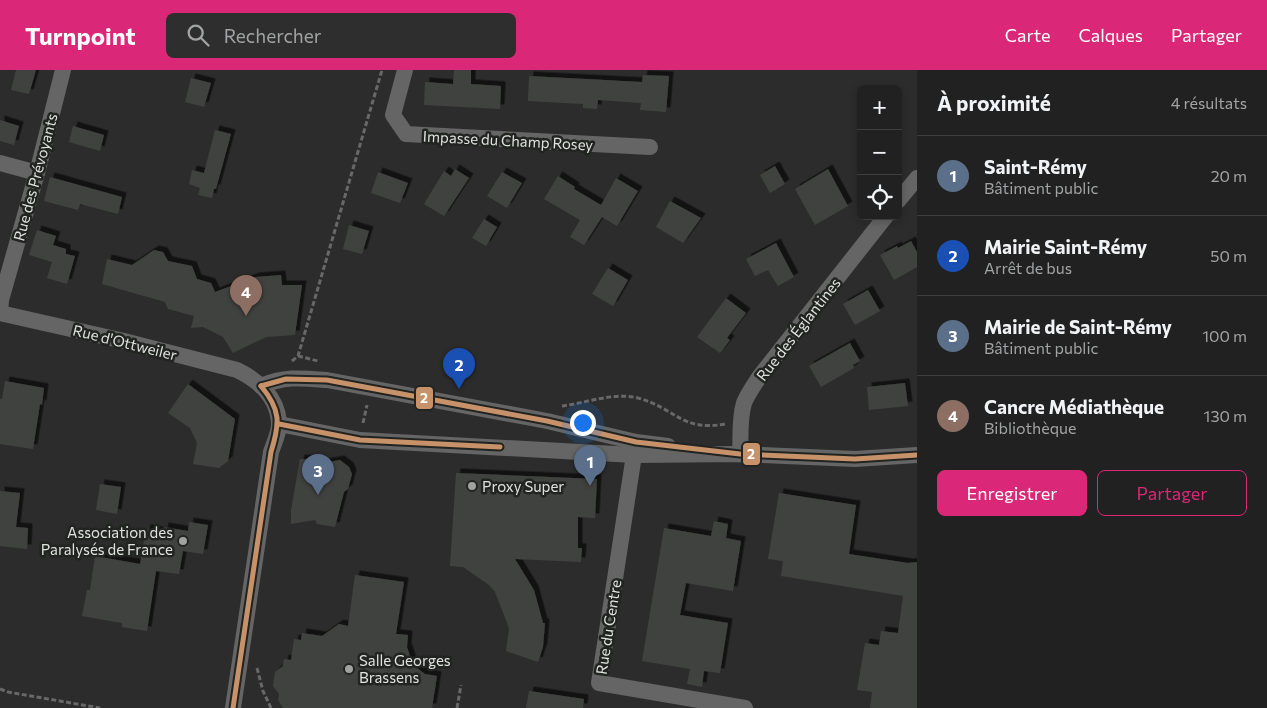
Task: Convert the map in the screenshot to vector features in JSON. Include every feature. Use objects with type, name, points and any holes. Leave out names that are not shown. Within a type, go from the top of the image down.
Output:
[{"type":"street","name":"Rue des Prévoyants","points":[[0,313],[1,300],[37,174],[63,70]]},
{"type":"street","name":"Impasse du Champ Rosey","points":[[405,70],[393,115],[406,134],[650,148]]},
{"type":"street","points":[[0,163],[37,174]]},
{"type":"street","points":[[902,196],[917,178]]},
{"type":"street","name":"Rue des Églantines","points":[[740,454],[741,424],[748,394],[760,376],[883,220]]},
{"type":"street","name":"Rue d'Ottweiler","points":[[0,313],[237,370],[255,381]]},
{"type":"street","points":[[255,381],[284,378],[326,380],[547,421],[636,442],[740,454]]},
{"type":"street","points":[[233,708],[271,452],[279,424],[277,412],[270,395],[255,381]]},
{"type":"street","points":[[279,424],[360,440],[634,455],[740,454],[855,459],[917,455]]},
{"type":"street","name":"Rue du Centre","points":[[634,455],[599,684],[745,708]]},
{"type":"path","points":[[284,378],[285,366],[298,356],[382,70]]},
{"type":"path","points":[[298,356],[326,363]]},
{"type":"path","points":[[360,440],[370,389]]},
{"type":"path","points":[[555,406],[621,397],[637,398],[663,409],[684,421],[697,425],[711,427],[741,424]]},
{"type":"path","points":[[257,667],[263,691],[271,708]]},
{"type":"path","points":[[457,708],[461,685]]},
{"type":"path","points":[[0,690],[100,708]]},
{"type":"building","points":[[16,70],[36,70],[29,94],[11,90]]},
{"type":"building","points":[[454,70],[471,70],[471,84],[501,86],[500,109],[424,105],[425,82],[453,84]]},
{"type":"building","points":[[643,75],[669,76],[666,112],[640,110],[641,103],[598,100],[597,109],[583,108],[583,104],[528,101],[529,76],[642,82]]},
{"type":"building","points":[[191,78],[211,83],[204,107],[185,102]]},
{"type":"building","points":[[0,120],[19,126],[14,145],[0,141]]},
{"type":"building","points":[[73,126],[104,135],[100,151],[69,142]]},
{"type":"building","points":[[215,130],[231,134],[212,198],[198,195],[200,188],[189,184],[192,170],[204,173]]},
{"type":"building","points":[[775,166],[785,184],[770,193],[760,175]]},
{"type":"building","points":[[455,169],[469,178],[444,216],[424,204],[444,171],[451,176]]},
{"type":"building","points":[[828,169],[848,206],[815,225],[795,189]]},
{"type":"building","points":[[378,172],[408,183],[400,203],[371,193]]},
{"type":"building","points":[[502,172],[522,183],[507,208],[487,196]]},
{"type":"building","points":[[558,176],[575,187],[574,189],[601,205],[616,178],[638,191],[617,226],[602,217],[584,245],[570,237],[580,220],[544,199]]},
{"type":"building","points":[[50,177],[122,197],[118,214],[80,204],[78,210],[44,201]]},
{"type":"building","points":[[670,201],[701,218],[683,243],[656,227]]},
{"type":"building","points":[[484,219],[497,227],[486,246],[472,238]]},
{"type":"building","points":[[349,225],[369,231],[362,254],[343,249]]},
{"type":"building","points":[[37,230],[56,236],[53,245],[66,249],[66,254],[75,256],[67,284],[47,278],[52,262],[29,255]]},
{"type":"building","points":[[911,241],[917,252],[917,267],[894,280],[880,255]]},
{"type":"building","points":[[776,243],[794,277],[778,286],[768,270],[755,276],[746,259]]},
{"type":"building","points":[[154,250],[163,252],[168,261],[192,266],[197,279],[211,283],[215,292],[255,277],[281,275],[282,285],[302,285],[295,335],[266,337],[233,353],[223,337],[203,327],[191,328],[194,316],[168,309],[165,302],[102,284],[107,259],[132,265]]},
{"type":"building","points":[[608,268],[628,280],[613,306],[592,294]]},
{"type":"building","points":[[868,290],[880,311],[855,325],[843,304]]},
{"type":"building","points":[[726,298],[746,313],[727,338],[730,340],[720,353],[697,337]]},
{"type":"building","points":[[850,343],[860,361],[853,365],[854,368],[821,387],[809,366]]},
{"type":"building","points":[[5,381],[44,388],[33,449],[0,444],[0,399],[2,399]]},
{"type":"building","points":[[905,383],[908,406],[869,410],[867,387]]},
{"type":"building","points":[[188,384],[235,419],[228,461],[219,468],[193,464],[197,443],[190,428],[168,413]]},
{"type":"building","points":[[300,459],[318,460],[323,463],[340,460],[349,467],[352,474],[348,489],[344,492],[335,527],[317,524],[315,520],[291,524],[291,510]]},
{"type":"building","points":[[456,473],[597,479],[595,518],[578,517],[578,548],[582,548],[581,562],[515,559],[534,590],[543,623],[545,623],[543,647],[538,662],[506,651],[509,628],[495,592],[489,585],[463,567],[450,566]]},
{"type":"building","points":[[100,484],[121,487],[117,514],[96,510]]},
{"type":"building","points":[[0,491],[20,493],[16,527],[28,528],[27,549],[0,546]]},
{"type":"building","points":[[779,493],[856,505],[849,554],[908,563],[917,562],[917,708],[870,708],[872,692],[857,690],[865,643],[879,645],[881,631],[898,633],[903,596],[781,576],[783,561],[768,559]]},
{"type":"building","points":[[714,521],[728,524],[726,538],[741,541],[733,591],[686,583],[680,615],[728,623],[720,673],[704,671],[702,687],[687,684],[690,669],[642,661],[664,528],[711,536]]},
{"type":"building","points":[[189,522],[208,525],[203,554],[183,551],[179,574],[156,571],[147,631],[122,627],[122,623],[82,616],[87,590],[90,590],[95,556],[140,564],[146,529],[163,532],[164,527],[188,531]]},
{"type":"building","name":"Salle Georges Brassens","points":[[355,575],[404,582],[396,634],[408,635],[407,647],[413,665],[425,674],[437,676],[432,708],[283,708],[278,700],[279,694],[273,686],[275,672],[283,666],[284,659],[291,660],[294,639],[301,640],[302,633],[322,636],[339,624],[348,626]]},
{"type":"building","points":[[529,691],[584,699],[583,708],[526,708]]},
{"type":"transit line","name":"2","points":[[261,386],[286,379],[327,380],[547,421],[636,442],[740,454],[855,459],[917,455]]},
{"type":"transit line","name":"2","points":[[233,708],[271,452],[277,425],[277,417],[272,402],[261,386]]},
{"type":"transit line","name":"2","points":[[279,424],[360,440],[500,447]]},
{"type":"place","name":"Cancre Médiathèque","points":[[246,316]]},
{"type":"place","name":"Mairie Saint-Rémy","points":[[459,389]]},
{"type":"place","name":"Proxy Super","points":[[472,486]]},
{"type":"place","name":"Saint-Rémy","points":[[590,486]]},
{"type":"place","name":"Mairie de Saint-Rémy","points":[[318,495]]},
{"type":"place","name":"Association des Paralysés de France","points":[[183,541]]},
{"type":"place","name":"Salle Georges Brassens","points":[[349,669]]}]
